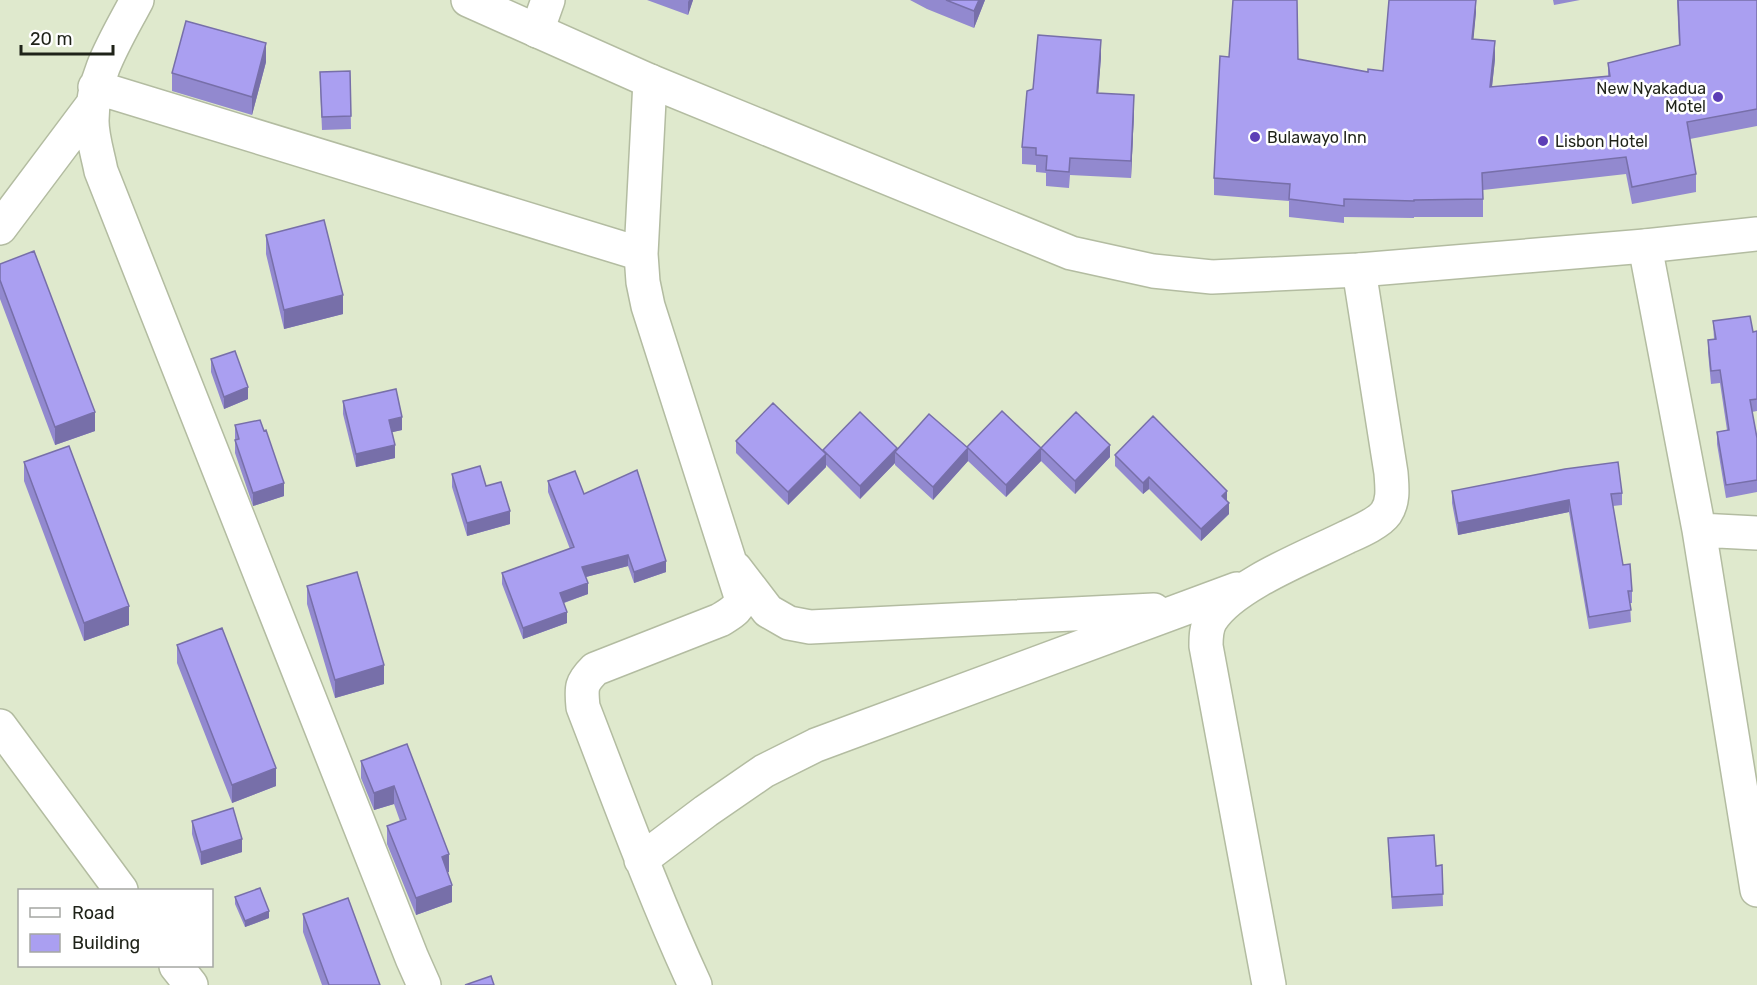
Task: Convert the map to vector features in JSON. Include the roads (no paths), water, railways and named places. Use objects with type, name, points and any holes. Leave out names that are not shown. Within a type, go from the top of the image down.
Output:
[{"type":"street","points":[[0,228],[94,96],[114,43],[137,0]]},
{"type":"street","points":[[468,0],[650,81],[1071,253],[1153,271],[1212,277],[1359,270],[1645,246],[1757,234]]},
{"type":"street","points":[[537,31],[548,0]]},
{"type":"street","points":[[650,81],[641,254],[643,282],[648,306],[741,597],[735,611],[720,620],[595,669],[581,687],[584,706],[641,860],[695,985]]},
{"type":"street","points":[[94,96],[641,254]]},
{"type":"street","points":[[94,96],[92,123],[101,171],[424,985]]},
{"type":"street","points":[[1645,246],[1699,530],[1757,890]]},
{"type":"street","points":[[641,860],[764,771],[816,745],[1253,583],[1367,527],[1385,514],[1392,498],[1391,473],[1359,270]]},
{"type":"street","points":[[1699,530],[1757,533]]},
{"type":"street","points":[[730,562],[768,611],[789,623],[810,627],[1185,608]]},
{"type":"street","points":[[1253,583],[1230,599],[1211,620],[1206,630],[1206,646],[1269,985]]},
{"type":"street","points":[[0,726],[120,889]]},
{"type":"street","points":[[177,967],[190,985]]},
{"type":"place","name":"New Nyakadua Motel","points":[[1718,97]]},
{"type":"place","name":"Bulawayo Inn","points":[[1255,137]]},
{"type":"place","name":"Lisbon Hotel","points":[[1543,141]]}]
